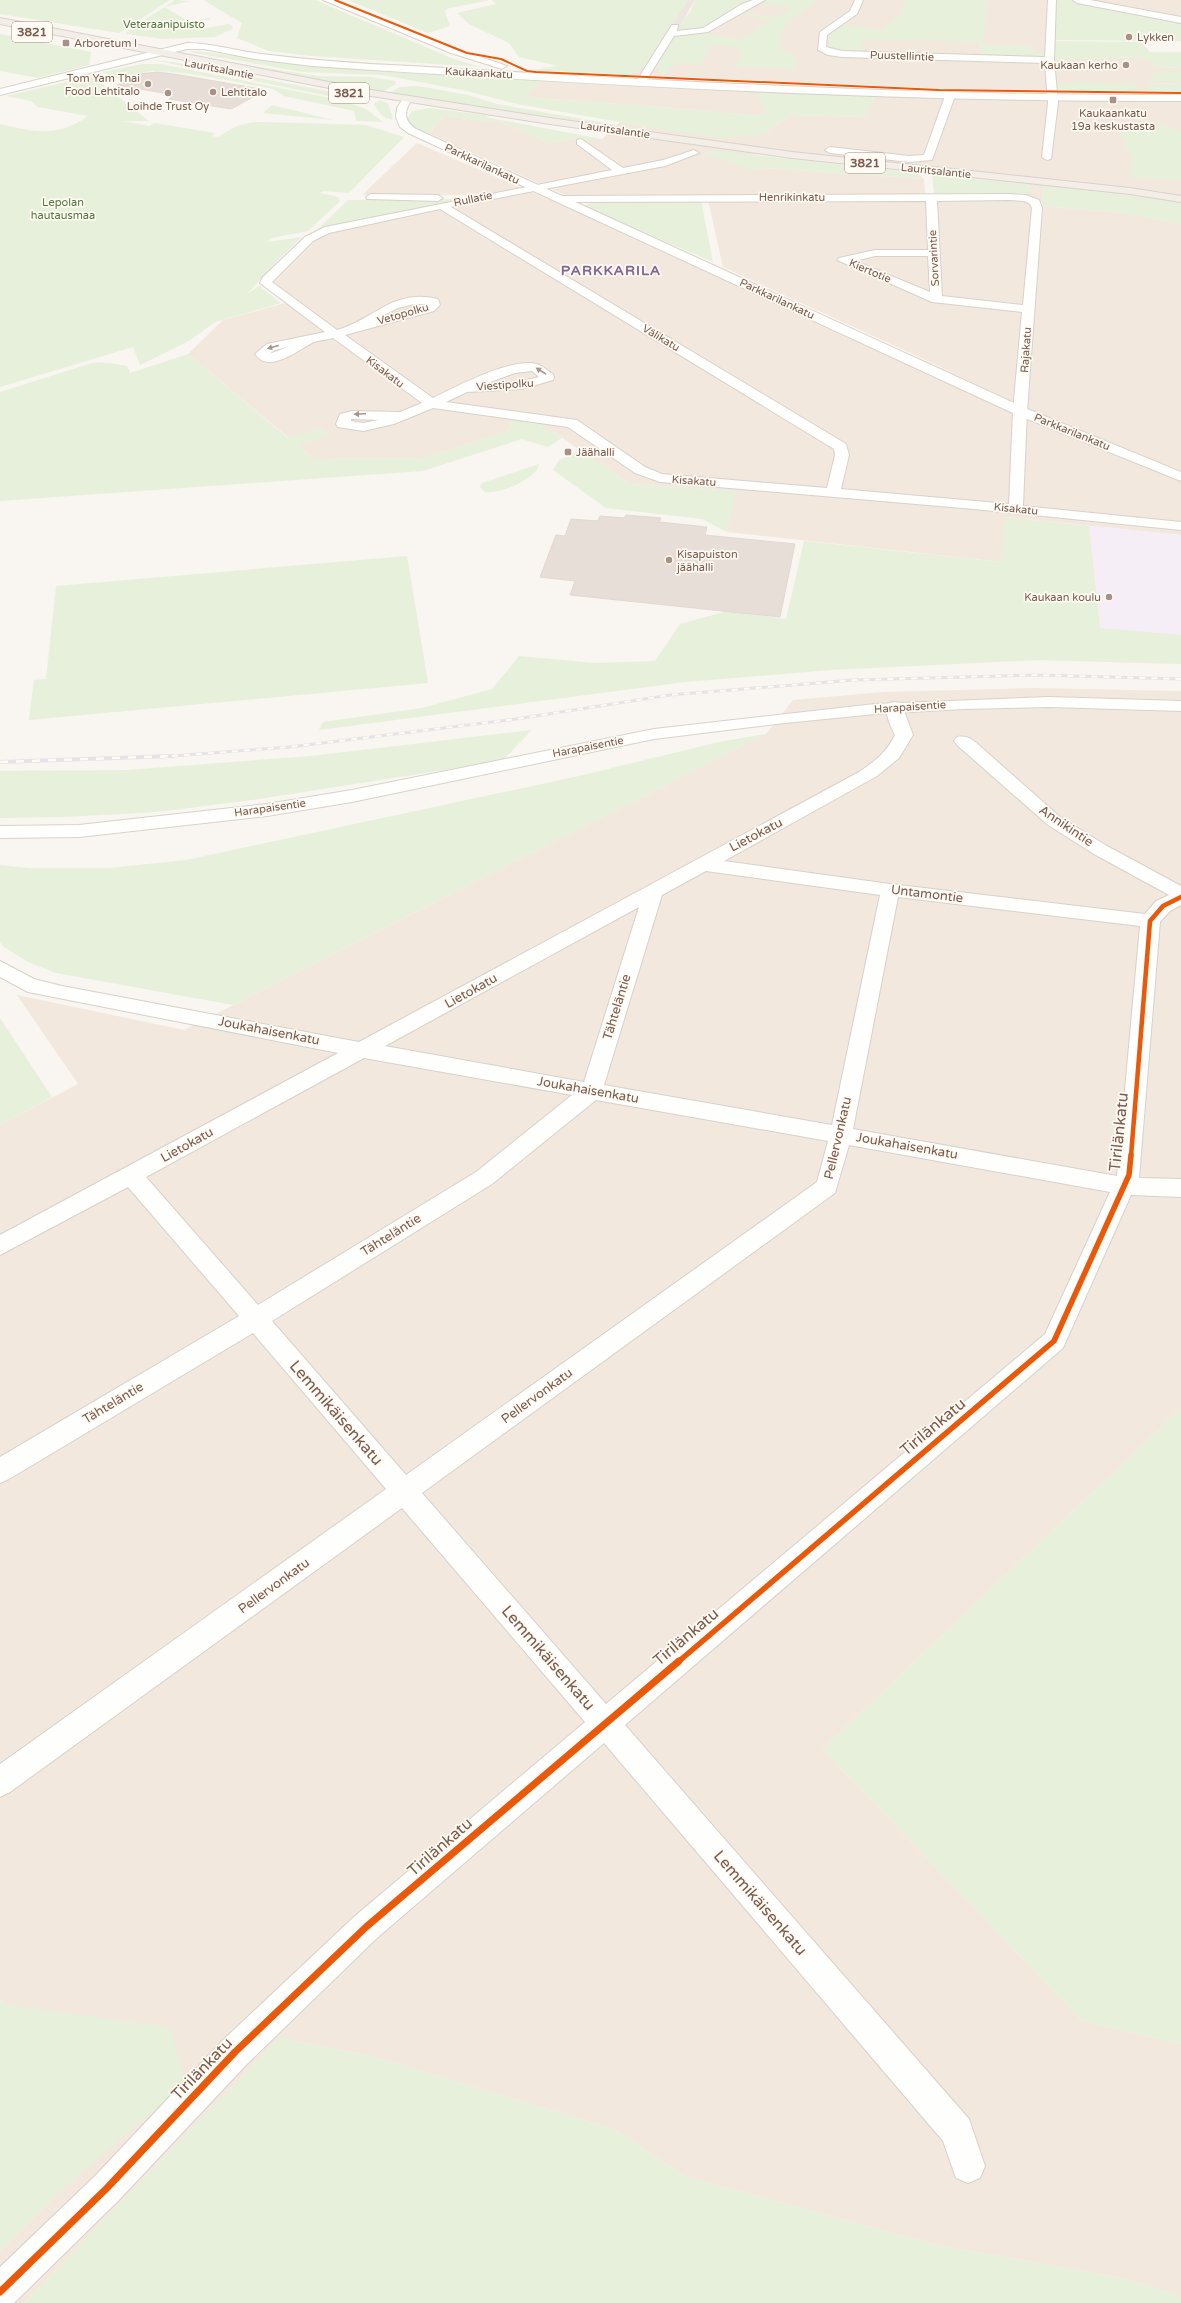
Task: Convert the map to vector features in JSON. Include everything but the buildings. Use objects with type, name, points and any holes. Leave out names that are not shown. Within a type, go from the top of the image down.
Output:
[{"type":"main road","name":"3821","points":[[0,21],[162,52]]},
{"type":"main road","name":"3821","points":[[0,26],[150,55]]},
{"type":"main road","name":"Lauritsalantie","points":[[162,52],[406,100]]},
{"type":"main road","name":"Lauritsalantie","points":[[150,55],[285,82],[503,116],[550,121],[792,155],[1123,191],[1181,199]]},
{"type":"street","points":[[328,0],[454,51],[500,64],[504,68],[503,74]]},
{"type":"street","points":[[641,82],[672,31],[705,30],[745,6],[761,0]]},
{"type":"street","name":"Puustellintie","points":[[859,0],[854,12],[823,34],[821,48],[831,53],[842,54],[1049,60]]},
{"type":"street","points":[[1047,157],[1052,98],[1049,60],[1052,0]]},
{"type":"street","points":[[1077,0],[1181,20]]},
{"type":"street","name":"Kaukaankatu","points":[[0,92],[196,45],[255,56],[304,62],[641,82],[950,96],[1181,98]]},
{"type":"street","points":[[830,150],[909,159],[928,158],[950,96]]},
{"type":"street","name":"Parkkarilankatu","points":[[406,100],[400,111],[400,119],[404,126],[1020,411],[1181,477]]},
{"type":"street","points":[[581,142],[619,170]]},
{"type":"street","name":"Rullatie","points":[[267,279],[309,239],[325,230],[442,206],[468,199],[619,170],[665,163],[694,153]]},
{"type":"street","points":[[371,197],[468,199]]},
{"type":"street","name":"Henrikinkatu","points":[[559,199],[931,197],[1026,198]]},
{"type":"street","name":"Sorvarintie","points":[[931,197],[936,299],[1029,309]]},
{"type":"street","name":"Rajakatu","points":[[1016,510],[1020,411],[1037,208],[1035,202],[1026,198]]},
{"type":"street","name":"Välikatu","points":[[442,206],[841,447],[842,455],[833,492]]},
{"type":"street","name":"Kiertotie","points":[[934,253],[874,253],[843,260],[936,299]]},
{"type":"street","name":"Kisakatu","points":[[267,279],[266,283],[268,287],[336,334],[404,386],[433,404],[572,423],[640,470],[660,478],[833,492],[1181,526]]},
{"type":"street","name":"Vetopolku","points":[[311,339],[336,334],[357,326],[430,308],[434,305],[434,302],[422,299],[406,302],[374,316],[357,326]]},
{"type":"street","name":"Viestipolku","points":[[399,416],[433,404],[465,388],[488,377],[523,366],[538,368],[548,377],[544,381],[526,385],[465,388]]},
{"type":"street","name":"Harapaisentie","points":[[0,832],[79,830],[267,810],[352,796],[654,734],[785,718],[895,708],[1049,702],[1181,706]]},
{"type":"street","name":"Lietokatu","points":[[0,1246],[865,776],[886,762],[897,750],[904,735],[896,717],[895,708]]},
{"type":"street","name":"Annikintie","points":[[963,741],[983,756],[1020,794],[1056,822],[1181,894]]},
{"type":"street","name":"Untamontie","points":[[703,864],[890,890],[1150,921]]},
{"type":"street","name":"Pellervonkatu","points":[[0,1782],[827,1187],[840,1134],[890,890]]},
{"type":"street","name":"Tähteläntie","points":[[0,1471],[255,1319],[484,1178],[592,1091],[652,892]]},
{"type":"street","points":[[1150,921],[1163,906],[1181,897]]},
{"type":"street","name":"Tirilänkatu","points":[[0,2292],[107,2188],[235,2052],[366,1927],[1054,1341],[1129,1176],[1150,921]]},
{"type":"street","name":"Joukahaisenkatu","points":[[0,968],[28,985],[62,993],[159,1010],[362,1050],[840,1134],[1124,1186],[1181,1188]]},
{"type":"street","name":"Lemmikäisenkatu","points":[[131,1176],[957,2131],[968,2166]]},
{"type":"shaded area","points":[[688,0],[695,0],[657,65],[635,73],[646,65]]},
{"type":"shaded area","points":[[755,0],[1056,0],[1053,60],[1138,57],[1149,60],[1158,67],[1181,68],[1181,83],[1147,84],[1153,92],[1181,99],[1181,202],[1044,185],[1041,206],[1124,213],[1181,224],[1181,535],[1005,517],[1001,562],[727,532],[735,491],[630,484],[539,422],[513,419],[508,431],[425,458],[314,459],[298,445],[329,434],[321,428],[289,438],[188,354],[223,320],[296,300],[273,283],[329,227],[474,195],[362,195],[417,143],[965,378],[723,267],[708,200],[1031,194],[1030,184],[756,154],[750,170],[767,168],[924,179],[925,194],[565,195],[428,133],[445,116],[491,122],[496,120],[550,143],[577,138],[602,139],[620,122],[654,128],[761,135],[792,115],[864,117],[876,96],[757,91],[765,113],[759,116],[523,97],[543,80],[534,70],[602,74],[635,73],[657,65],[674,32]]},
{"type":"shaded area","points":[[1074,0],[1181,0],[1181,21]]},
{"type":"shaded area","name":"Kaukaan koulu","points":[[1034,520],[1181,535],[1181,664],[1040,660]]},
{"type":"shaded area","points":[[1033,688],[1181,691],[1181,1408],[822,1749],[1082,2021],[1181,2044],[1181,2297],[1127,2279],[936,2245],[684,2176],[616,2130],[375,2057],[279,2038],[24,2303],[0,2303],[0,2251],[56,2195],[6,2005],[0,1999],[0,1125],[78,1084],[17,995],[184,1030],[766,734],[793,700],[883,692]]},
{"type":"green space","points":[[0,0],[170,0],[119,33],[0,14]]},
{"type":"green space","points":[[175,0],[191,1],[164,7]]},
{"type":"green space","points":[[203,0],[315,0],[454,59],[481,67],[311,56],[269,51],[237,38],[242,23]]},
{"type":"green space","points":[[348,0],[490,0],[446,9],[445,12],[450,26],[428,33]]},
{"type":"green space","points":[[492,0],[688,0],[657,50],[643,67],[637,72],[619,74],[534,70],[557,66],[519,57],[509,43],[469,24],[457,13],[496,4]]},
{"type":"green space","points":[[695,0],[755,0],[702,29],[674,32],[691,10]]},
{"type":"green space","points":[[766,0],[819,0],[785,25],[778,48],[797,58],[794,69],[736,66],[742,52],[735,47],[711,45],[701,64],[674,63],[662,78],[657,65],[673,37],[704,33],[741,40],[772,20],[736,14],[740,12],[777,18],[790,8],[759,3]]},
{"type":"green space","points":[[888,0],[988,0],[983,44],[1032,46],[1034,52],[1045,53],[1045,58],[983,57],[977,42],[863,39],[862,53],[843,52],[828,48],[826,42],[828,34],[844,24],[880,30],[900,16],[904,1]]},
{"type":"green space","points":[[1056,0],[1074,0],[1181,21],[1181,41],[1054,40]]},
{"type":"green space","name":"Veteraanipuisto","points":[[164,7],[190,22],[209,18],[211,19],[193,23],[202,29],[229,24],[233,27],[232,29],[215,37],[163,39],[126,34],[126,32]]},
{"type":"green space","points":[[0,34],[91,52],[89,65],[38,78],[0,71]]},
{"type":"green space","points":[[1054,41],[1141,42],[1150,52],[1181,52],[1181,68],[1158,67],[1149,60],[1137,57],[1053,60]]},
{"type":"green space","points":[[196,51],[311,65],[377,70],[374,71],[543,80],[524,97],[759,116],[765,113],[756,91],[876,96],[864,117],[792,115],[761,135],[722,138],[654,128],[517,104],[467,91],[383,75],[302,72],[189,52]]},
{"type":"green space","points":[[153,60],[172,62],[370,99],[357,102]]},
{"type":"green space","points":[[222,61],[318,76],[371,77],[395,81],[396,84],[382,92]]},
{"type":"green space","points":[[142,64],[161,64],[340,100],[366,109],[383,122],[356,121],[354,111],[284,96],[273,89],[214,78],[184,73],[155,71],[117,78],[103,72]]},
{"type":"green space","points":[[1181,72],[1181,81],[1149,81],[1153,77],[1152,73]]},
{"type":"green space","name":"Lepolan hautausmaa","points":[[92,76],[149,121],[123,121],[149,126],[154,123],[215,133],[212,136],[218,137],[240,125],[265,122],[366,125],[404,137],[349,193],[323,191],[320,193],[338,197],[340,201],[308,231],[272,238],[267,242],[302,237],[278,260],[247,294],[259,286],[281,303],[215,322],[189,341],[140,365],[133,347],[0,387],[0,124],[35,131],[46,131],[66,128],[88,116],[38,107],[31,101],[6,96]]},
{"type":"green space","points":[[1055,82],[1133,83],[1141,92],[1055,91]]},
{"type":"green space","points":[[1181,83],[1181,92],[1166,93],[1157,93],[1149,88],[1147,84]]},
{"type":"green space","points":[[418,86],[468,95],[497,104],[686,137],[389,93],[400,87]]},
{"type":"green space","points":[[379,100],[388,103],[393,119],[384,117],[379,112],[374,104]]},
{"type":"green space","points":[[272,105],[333,120],[263,113]]},
{"type":"green space","points":[[430,108],[491,116],[485,117],[602,139],[584,142],[576,138],[550,143],[496,120],[491,122],[445,116],[428,133],[413,127],[408,123],[408,117],[412,111]]},
{"type":"green space","points":[[1163,125],[1181,131],[1181,180],[1129,177],[1131,159],[1117,126]]},
{"type":"green space","points":[[711,150],[918,173],[924,179],[767,168],[750,170],[703,153]]},
{"type":"green space","points":[[932,175],[1030,184],[1031,194],[934,193]]},
{"type":"green space","points":[[1044,185],[1181,202],[1181,224],[1124,213],[1041,206]]},
{"type":"green space","points":[[459,199],[329,227],[317,230],[348,200]]},
{"type":"green space","points":[[701,200],[713,262],[582,206],[595,201]]},
{"type":"green space","points":[[188,354],[288,438],[321,428],[330,435],[298,445],[314,459],[425,458],[508,431],[513,419],[539,422],[562,438],[548,447],[522,439],[423,471],[0,501],[0,392],[92,363],[110,363],[127,366],[130,373]]},
{"type":"green space","points":[[581,450],[630,484],[735,491],[727,532],[702,519],[606,508],[553,470],[559,460]]},
{"type":"green space","points":[[539,464],[537,470],[532,475],[516,485],[490,492],[484,492],[480,486],[482,483]]},
{"type":"green space","points":[[1004,517],[1089,526],[1100,628],[1181,635],[1181,664],[1040,660],[831,670],[685,682],[319,730],[323,722],[422,708],[492,689],[519,656],[596,663],[655,661],[680,624],[727,611],[786,619],[804,541],[1001,562]]},
{"type":"green space","points":[[407,556],[428,683],[29,720],[34,680],[46,679],[56,586]]},
{"type":"green space","points":[[532,730],[502,761],[252,800],[158,812],[63,817],[0,818],[0,771],[127,770],[311,756]]},
{"type":"green space","points":[[766,734],[233,1005],[56,973],[28,962],[4,947],[0,942],[0,865],[28,868],[110,868],[186,860],[579,776],[719,742]]},
{"type":"green space","points":[[0,1018],[52,1097],[0,1125]]},
{"type":"green space","points":[[1181,1408],[1181,2044],[1082,2021],[822,1749]]},
{"type":"green space","points":[[0,1999],[6,2005],[169,2027],[186,2082],[56,2195],[0,2251]]},
{"type":"green space","points":[[279,2038],[375,2057],[616,2130],[684,2176],[936,2245],[1127,2279],[1181,2297],[1181,2303],[24,2303]]},
{"type":"railway","points":[[173,756],[290,747],[516,719],[670,695],[854,680],[1036,675],[1181,679]]},
{"type":"railway","points":[[0,762],[173,756]]},
{"type":"railway","points":[[160,757],[173,756]]},
{"type":"cycle path","points":[[335,0],[467,53],[501,59],[527,71],[536,72],[858,88],[1020,92],[1181,93]]},
{"type":"cycle path","points":[[0,2292],[107,2188],[235,2052],[366,1927],[1054,1341],[1129,1175],[1150,921],[1163,906],[1181,897]]},
{"type":"place","name":"Lykken","points":[[1129,37]]},
{"type":"place","name":"Arboretum I","points":[[66,43]]},
{"type":"place","name":"Kaukaan kerho","points":[[1126,65]]},
{"type":"place","name":"Tom Yam Thai Food Lehtitalo","points":[[148,84]]},
{"type":"place","name":"Lehtitalo","points":[[213,92]]},
{"type":"place","name":"Loihde Trust Oy","points":[[168,93]]},
{"type":"place","name":"Kaukaankatu 19a keskustasta","points":[[1113,100]]},
{"type":"place","name":"Jäähalli","points":[[568,452]]},
{"type":"place","name":"Kisapuiston jäähalli","points":[[669,560]]},
{"type":"place","name":"Kaukaan koulu","points":[[1109,597]]},
{"type":"district","name":"PARKKARILA","points":[[611,270]]}]
